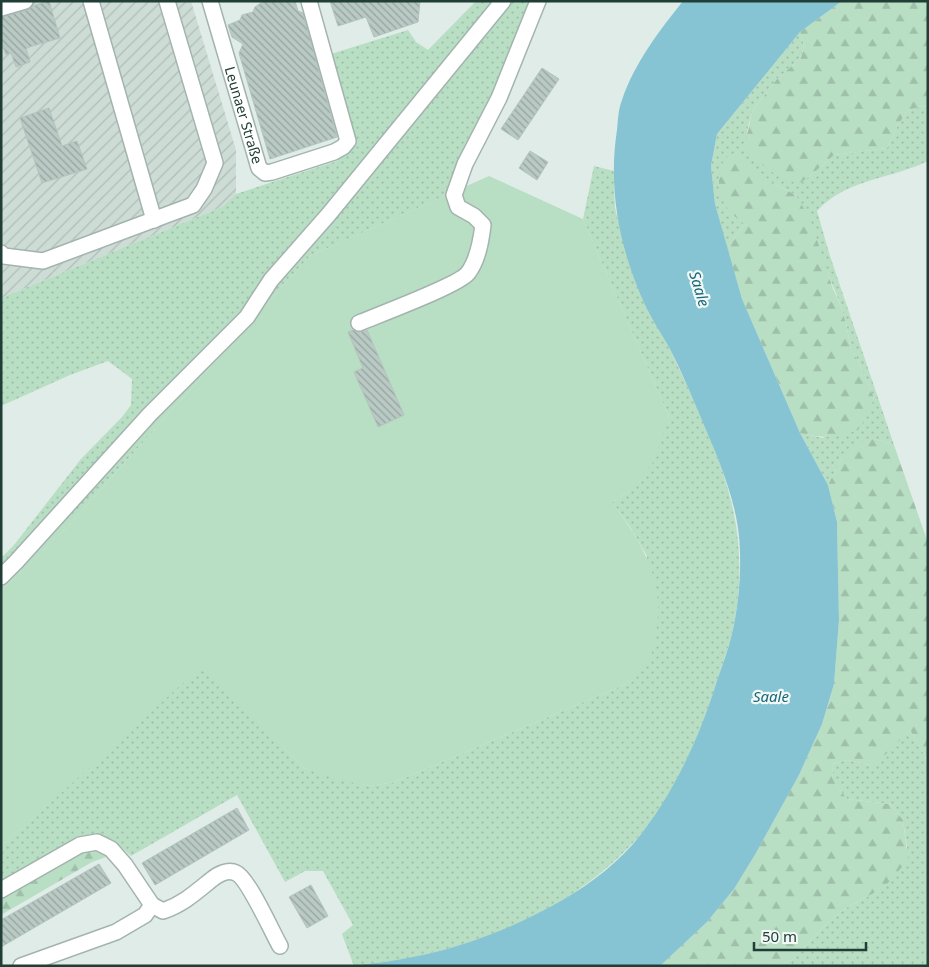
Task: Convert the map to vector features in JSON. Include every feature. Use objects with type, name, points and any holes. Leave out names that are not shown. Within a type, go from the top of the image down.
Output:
[{"type":"street","points":[[1,8],[25,1]]},
{"type":"street","points":[[91,1],[154,220]]},
{"type":"street","points":[[2,256],[43,261],[194,205],[204,189],[215,163],[167,1]]},
{"type":"street","name":"Leunaer Straße","points":[[210,1],[258,168],[265,173],[334,152],[343,147],[348,140],[309,1]]},
{"type":"street","points":[[1,577],[150,414],[247,317],[271,280],[329,214],[503,1]]},
{"type":"street","points":[[359,323],[447,286],[468,274],[477,256],[483,225],[474,216],[458,208],[454,195],[465,164],[499,98],[538,1]]},
{"type":"street","points":[[1,890],[80,844],[97,842],[111,849],[125,865],[152,905],[163,910],[176,906],[195,894],[213,878],[227,871],[237,873],[246,882],[280,946]]},
{"type":"street","points":[[21,966],[116,932],[145,915],[152,905]]},
{"type":"shaded area","points":[[1,1],[191,1],[236,150],[236,194],[222,207],[1,298]]},
{"type":"green space","points":[[476,1],[533,1],[495,96],[472,132],[449,194],[310,256],[69,525],[1,592],[1,558],[14,545],[81,459],[122,417],[131,405],[132,379],[108,361],[70,375],[1,406],[1,298],[222,207],[236,194],[337,161],[352,142],[331,54],[408,30],[416,42],[428,50]]},
{"type":"green space","points":[[842,1],[928,1],[928,107],[923,106],[908,110],[887,148],[834,155],[798,184],[768,170],[745,146],[752,112],[777,79],[801,58],[804,45],[800,32]]},
{"type":"green space","points":[[800,32],[804,45],[801,58],[777,79],[752,112],[747,131],[809,177],[834,155],[887,148],[908,110],[923,106],[928,107],[928,161],[841,192],[817,211],[829,253],[894,445],[875,439],[842,458],[828,485],[800,433],[823,438],[874,398],[850,346],[841,306],[796,195],[774,184],[730,213],[745,224],[727,248],[715,204],[711,166],[717,134]]},
{"type":"green space","points":[[738,155],[774,184],[796,195],[810,219],[833,289],[841,306],[850,346],[874,398],[868,415],[858,430],[829,437],[800,433],[742,299],[727,248],[745,224],[730,213],[719,192],[719,168],[728,156]]},
{"type":"green space","points":[[594,166],[614,171],[615,207],[619,221],[661,328],[719,461],[735,517],[739,550],[738,601],[730,640],[711,701],[683,768],[659,811],[644,830],[601,873],[537,915],[466,943],[429,954],[354,966],[342,934],[353,925],[323,871],[305,871],[285,882],[237,795],[131,856],[119,845],[107,853],[1,893],[1,847],[203,664],[304,768],[369,786],[395,782],[633,681],[647,556],[630,527],[612,502],[629,491],[669,417],[583,219]]},
{"type":"green space","points":[[489,176],[583,219],[669,417],[654,461],[629,491],[612,502],[642,549],[655,581],[658,617],[652,652],[646,665],[633,681],[395,782],[370,786],[339,780],[304,768],[203,665],[1,847],[1,592],[69,525],[310,256]]},
{"type":"green space","points":[[875,439],[894,445],[928,543],[928,773],[925,756],[910,730],[886,754],[871,765],[847,760],[832,764],[833,780],[847,799],[890,804],[903,820],[908,860],[888,883],[844,909],[825,925],[792,960],[776,966],[660,966],[707,922],[734,889],[799,775],[822,724],[834,684],[839,620],[837,522],[828,485],[842,458],[856,443]]},
{"type":"green space","points":[[910,730],[925,756],[928,773],[928,966],[776,966],[792,960],[825,925],[844,909],[872,894],[907,848],[903,820],[890,804],[847,799],[833,780],[832,764],[847,760],[871,765]]},
{"type":"green space","points":[[97,846],[107,853],[106,857],[92,862],[1,915],[1,893],[80,848]]},
{"type":"water","name":"Saale","points":[[683,1],[842,1],[800,32],[717,134],[711,166],[715,204],[742,299],[800,433],[828,485],[837,522],[839,620],[834,684],[822,724],[799,775],[734,889],[707,922],[660,966],[351,966],[404,959],[478,939],[502,930],[550,907],[594,879],[615,863],[633,844],[660,807],[683,767],[710,703],[730,640],[736,610],[740,560],[737,522],[726,479],[710,438],[669,347],[648,311],[634,278],[617,216],[614,173],[619,112],[627,87],[648,48]]},
{"type":"building","points":[[49,1],[60,38],[26,48],[30,62],[16,67],[11,53],[6,55],[1,41],[1,17],[28,10]]},
{"type":"building","points":[[264,1],[295,1],[298,11],[303,13],[337,137],[270,159],[239,53],[243,44],[232,37],[228,25],[240,20],[242,15],[253,12],[255,7]]},
{"type":"building","points":[[330,1],[420,1],[418,22],[374,37],[366,17],[338,26]]},
{"type":"building","points":[[542,68],[559,79],[518,140],[501,129]]},
{"type":"building","points":[[49,108],[62,146],[77,141],[87,169],[42,183],[20,118]]},
{"type":"building","points":[[530,151],[548,162],[537,180],[519,168]]},
{"type":"building","points":[[353,330],[358,332],[367,330],[404,415],[378,427],[354,372],[363,368],[348,332]]},
{"type":"building","points":[[237,808],[249,830],[155,885],[142,863]]},
{"type":"building","points":[[99,864],[111,883],[1,947],[1,920]]},
{"type":"building","points":[[311,885],[328,916],[307,928],[289,897]]}]
